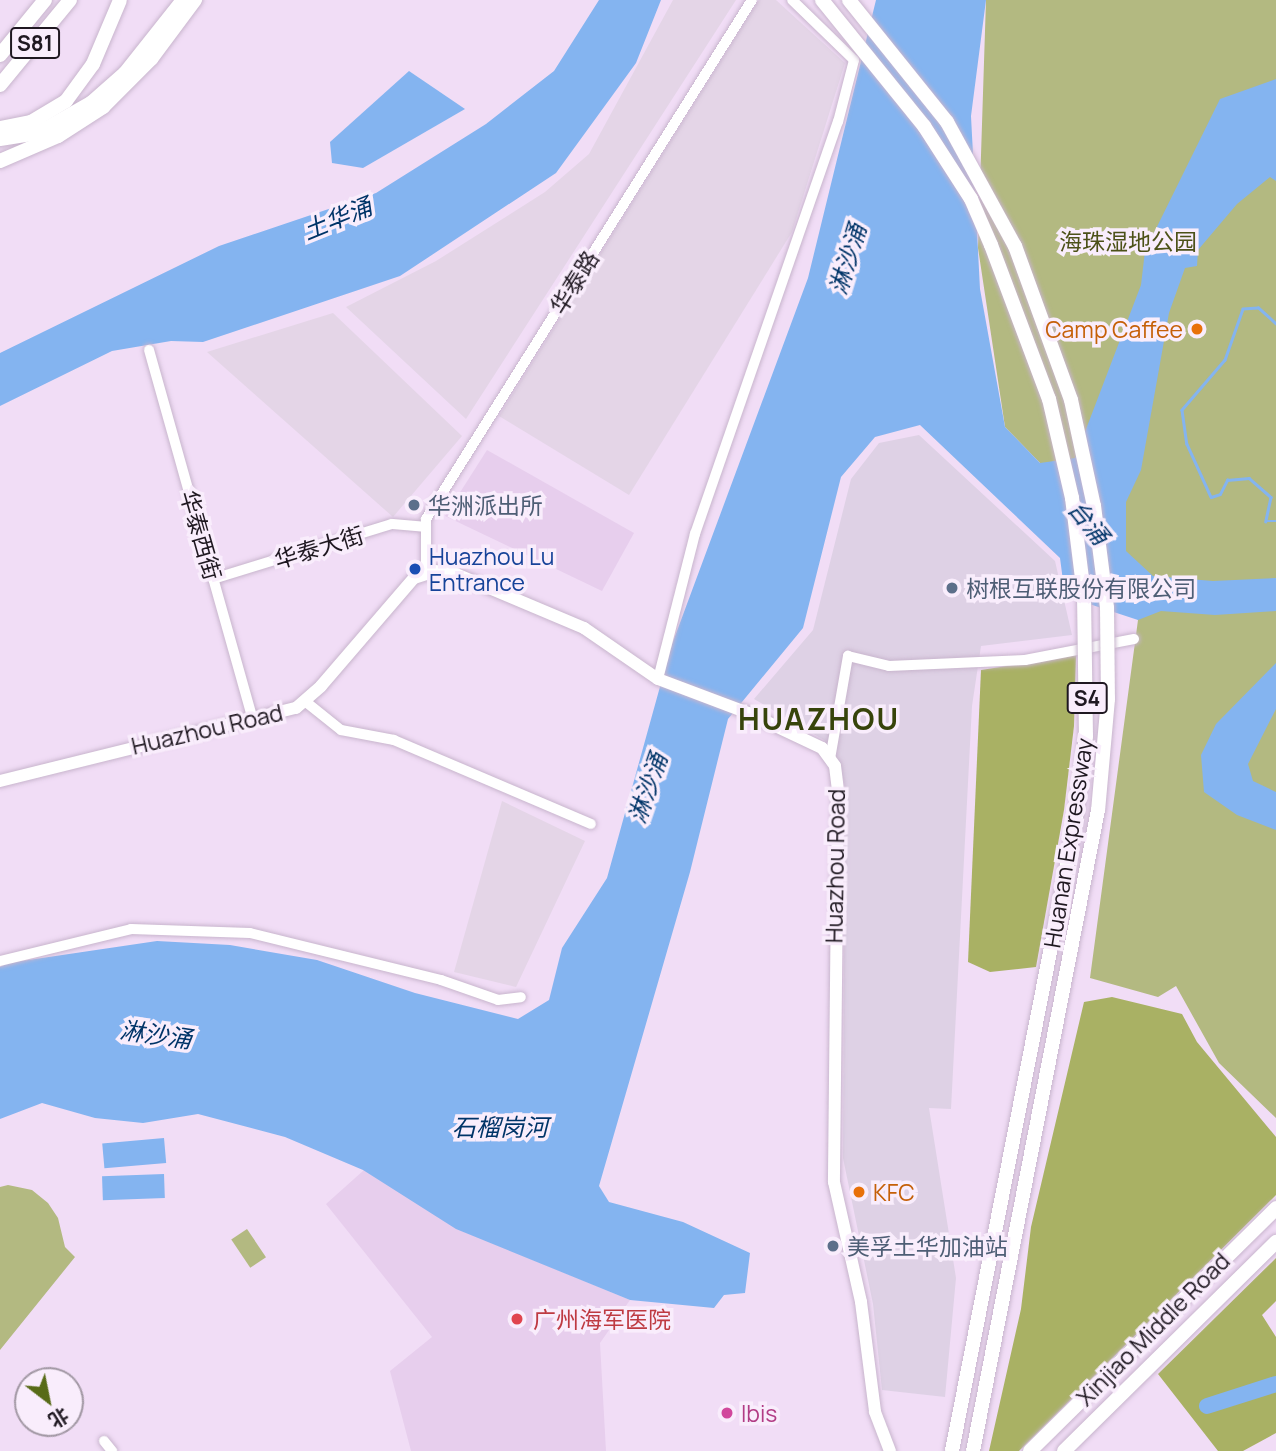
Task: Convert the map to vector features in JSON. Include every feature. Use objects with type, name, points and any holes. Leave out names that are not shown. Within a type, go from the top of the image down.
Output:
[{"type":"highway","name":"S81","points":[[0,55],[45,0]]},
{"type":"highway","name":"S81","points":[[0,85],[70,0]]},
{"type":"highway","points":[[0,128],[32,122],[65,101],[100,50],[120,0]]},
{"type":"highway","points":[[0,139],[44,130],[91,103],[125,73],[182,6],[197,0]]},
{"type":"highway","name":"Huanan Expressway","points":[[822,0],[924,126],[971,199],[991,244],[1049,399],[1072,498],[1084,594],[1086,736],[1075,825],[951,1451]]},
{"type":"highway","name":"Huanan Expressway","points":[[849,0],[947,122],[1015,246],[1071,400],[1094,506],[1107,608],[1108,699],[1098,810],[973,1451]]},
{"type":"highway","points":[[0,161],[58,136],[103,107],[135,78],[182,6]]},
{"type":"highway","name":"Xinjiao Middle Road","points":[[1030,1451],[1276,1208]]},
{"type":"highway","name":"Xinjiao Middle Road","points":[[1064,1451],[1276,1242]]},
{"type":"main road","name":"Huazhou Road","points":[[0,781],[253,719],[306,702],[415,578],[426,572],[456,574],[584,628],[658,679],[810,740],[830,760],[838,792],[834,1182],[861,1302],[875,1412],[890,1451]]},
{"type":"street","name":"华泰路","points":[[426,572],[425,527],[452,475],[752,0]]},
{"type":"street","points":[[658,679],[695,534],[838,122],[854,61],[792,0]]},
{"type":"street","name":"华泰西街","points":[[149,350],[253,719]]},
{"type":"street","name":"华泰大街","points":[[213,579],[392,524],[425,527]]},
{"type":"street","points":[[830,760],[848,656],[889,666],[1026,660],[1134,639]]},
{"type":"street","points":[[306,702],[341,730],[394,740],[591,824]]},
{"type":"street","points":[[0,961],[131,929],[250,933],[441,980],[498,1000],[522,997]]},
{"type":"street","points":[[104,1441],[112,1451]]},
{"type":"shaded area","points":[[673,0],[736,0],[466,419],[346,307],[436,261],[545,192],[589,154]]},
{"type":"shaded area","points":[[759,0],[776,0],[845,63],[792,232],[629,495],[499,416]]},
{"type":"shaded area","points":[[333,313],[462,436],[393,517],[207,352]]},
{"type":"shaded area","points":[[919,435],[1055,561],[1072,635],[981,646],[972,706],[951,1109],[929,1108],[956,1278],[945,1397],[882,1390],[873,1304],[843,1158],[845,787],[839,761],[824,740],[754,699],[813,630],[851,479],[879,443]]},
{"type":"shaded area","points":[[487,450],[634,533],[602,591],[445,516]]},
{"type":"shaded area","points":[[502,801],[585,841],[516,987],[454,972]]},
{"type":"shaded area","name":"广州海军医院","points":[[364,1170],[461,1230],[630,1300],[600,1343],[606,1451],[411,1451],[390,1371],[432,1337],[326,1204]]},
{"type":"green space","name":"海珠湿地公园","points":[[986,0],[1276,0],[1276,1118],[1219,1063],[1176,986],[1158,997],[1090,978],[1138,620],[1040,463],[1005,427],[978,248]]},
{"type":"green space","points":[[1076,655],[1074,726],[1064,810],[1036,967],[990,972],[968,962],[981,670]]},
{"type":"green space","points":[[1112,997],[1182,1014],[1197,1042],[1276,1137],[1276,1195],[1019,1451],[989,1451],[1021,1309],[1031,1227],[1084,1002]]},
{"type":"green space","points":[[8,1185],[32,1190],[48,1203],[58,1218],[65,1247],[75,1257],[0,1350],[0,1187]]},
{"type":"green space","points":[[247,1229],[266,1257],[250,1268],[231,1240]]},
{"type":"green space","points":[[1276,1258],[1276,1301],[1262,1315],[1276,1337],[1276,1433],[1243,1451],[1218,1451],[1158,1374]]},
{"type":"water","name":"土华涌","points":[[599,0],[661,0],[636,63],[556,173],[400,276],[203,342],[171,341],[112,351],[0,406],[0,353],[219,246],[376,193],[486,124],[554,71]]},
{"type":"water","name":"石榴岗河","points":[[876,0],[986,0],[971,116],[980,289],[1005,427],[1040,463],[1075,458],[1141,285],[1145,251],[1220,99],[1276,79],[1276,181],[1270,177],[1237,204],[1198,250],[1197,266],[1185,268],[1169,313],[1141,470],[1126,502],[1126,551],[1153,576],[1213,581],[1276,578],[1276,611],[1215,615],[1161,611],[1138,620],[1065,596],[1060,558],[920,425],[875,437],[841,477],[803,628],[728,719],[690,872],[599,1186],[609,1202],[683,1222],[750,1253],[745,1293],[724,1295],[714,1308],[630,1300],[456,1229],[363,1170],[285,1137],[198,1114],[143,1123],[95,1118],[42,1103],[0,1119],[0,967],[8,963],[157,941],[230,945],[317,960],[415,993],[518,1019],[549,1000],[562,948],[607,878],[671,647],[808,278]]},
{"type":"water","points":[[409,71],[465,109],[363,168],[332,163],[330,142]]},
{"type":"water","points":[[1276,663],[1276,709],[1248,764],[1253,781],[1276,792],[1276,830],[1237,815],[1204,792],[1201,755],[1216,724]]},
{"type":"water","points":[[164,1138],[166,1163],[104,1168],[102,1143]]},
{"type":"water","points":[[164,1174],[165,1198],[103,1200],[102,1176]]},
{"type":"waterway","points":[[1276,324],[1258,308],[1243,309],[1225,360],[1182,410],[1187,444],[1211,497],[1220,494],[1227,480],[1249,478],[1271,497],[1266,521],[1276,521]]},
{"type":"waterway","points":[[1207,1406],[1276,1384]]},
{"type":"place","name":"Camp Caffee","points":[[1197,329]]},
{"type":"place","name":"华洲派出所","points":[[414,505]]},
{"type":"place","name":"Huazhou Lu Entrance","points":[[415,569]]},
{"type":"place","name":"树根互联股份有限公司","points":[[952,588]]},
{"type":"place","name":"KFC","points":[[859,1192]]},
{"type":"place","name":"美孚土华加油站","points":[[833,1246]]},
{"type":"place","name":"广州海军医院","points":[[517,1319]]},
{"type":"place","name":"Ibis","points":[[727,1413]]},
{"type":"district","name":"HUAZHOU","points":[[819,719]]},
{"type":"water label","name":"淋沙涌","points":[[847,259]]},
{"type":"water label","name":"台涌","points":[[1089,522]]},
{"type":"water label","name":"淋沙涌","points":[[647,788]]},
{"type":"water label","name":"淋沙涌","points":[[156,1034]]}]
